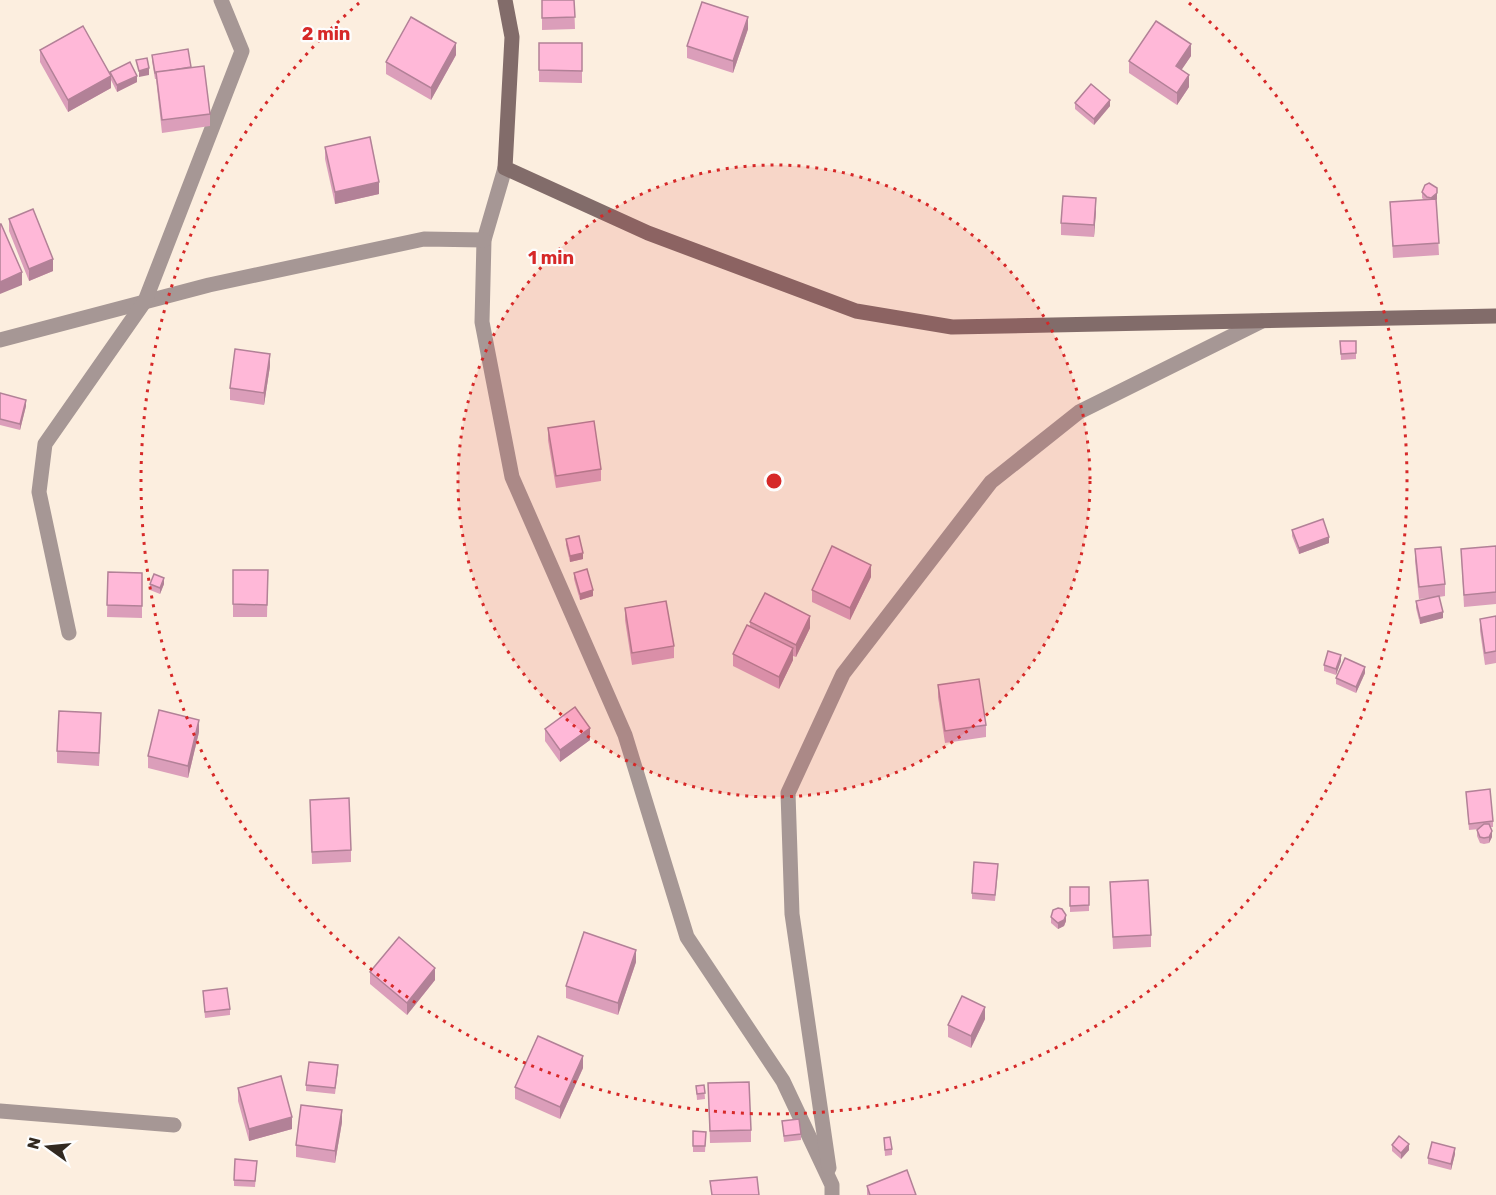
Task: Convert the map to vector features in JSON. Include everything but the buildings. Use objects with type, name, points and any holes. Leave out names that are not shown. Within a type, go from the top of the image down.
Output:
[{"type":"street","points":[[69,633],[39,492],[45,444],[145,302],[242,51],[221,0]]},
{"type":"street","points":[[505,0],[512,38],[505,168],[484,240],[482,322],[512,477],[625,735],[687,937],[783,1081],[832,1190]]},
{"type":"street","points":[[505,168],[648,233],[856,311],[952,327],[1496,316]]},
{"type":"street","points":[[0,340],[209,285],[424,239],[484,240]]},
{"type":"street","points":[[832,1190],[792,914],[788,793],[843,674],[991,482],[1079,412],[1262,321]]},
{"type":"street","points":[[0,1111],[174,1125]]}]
